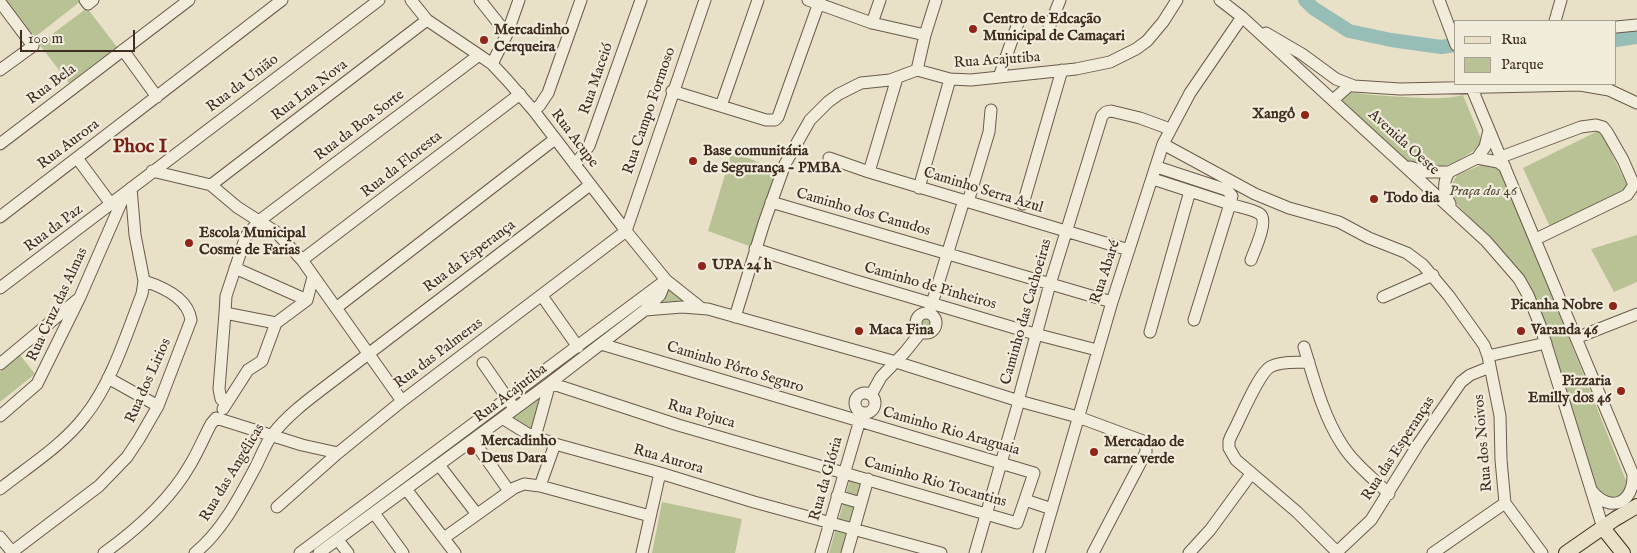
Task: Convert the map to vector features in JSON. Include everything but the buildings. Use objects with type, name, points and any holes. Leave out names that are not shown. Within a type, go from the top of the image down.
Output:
[{"type":"main road","points":[[1566,553],[1637,506]]},
{"type":"main road","points":[[1603,528],[1623,553]]},
{"type":"street","name":"Rua Bela","points":[[0,144],[189,0]]},
{"type":"street","name":"Rua Aurora","points":[[0,217],[282,0]]},
{"type":"street","name":"Rua da União","points":[[128,190],[379,0]]},
{"type":"street","name":"Rua Acupe","points":[[411,0],[427,20],[492,64],[534,111],[626,232],[666,280],[702,308]]},
{"type":"street","points":[[480,0],[507,34]]},
{"type":"street","points":[[492,64],[507,34],[519,0]]},
{"type":"street","points":[[534,111],[548,93],[581,0]]},
{"type":"street","name":"Rua Maceió","points":[[575,165],[589,146],[641,0]]},
{"type":"street","name":"Rua Campo Formoso","points":[[626,232],[672,91],[705,0]]},
{"type":"street","points":[[721,106],[758,0]]},
{"type":"street","points":[[872,24],[880,0]]},
{"type":"street","points":[[735,317],[771,202],[790,154],[815,114],[839,94],[857,85],[897,78],[917,70],[936,0]]},
{"type":"street","points":[[1046,35],[1060,0]]},
{"type":"street","name":"Rua Acajutiba","points":[[917,70],[950,80],[971,80],[1076,69],[1110,62],[1136,49],[1154,34],[1177,0]]},
{"type":"street","name":"Avenida Oeste","points":[[1220,0],[1246,20],[1454,210],[1498,253],[1519,279],[1528,296],[1546,342],[1603,528]]},
{"type":"street","points":[[1439,0],[1454,38]]},
{"type":"street","points":[[1555,20],[1561,0]]},
{"type":"street","points":[[672,91],[766,120],[778,118],[815,1],[872,24],[925,35]]},
{"type":"street","points":[[0,2],[33,46],[0,70]]},
{"type":"street","name":"Rua Lua Nova","points":[[211,186],[427,20]]},
{"type":"street","points":[[1246,20],[1302,54],[1336,79],[1364,88],[1580,85],[1609,90],[1637,103]]},
{"type":"street","name":"Rua Abaré","points":[[1039,553],[1097,350],[1163,144],[1170,128],[1199,78],[1246,20]]},
{"type":"street","points":[[1000,77],[1018,23]]},
{"type":"street","points":[[1617,27],[1637,25]]},
{"type":"street","points":[[123,50],[156,97]]},
{"type":"street","name":"Rua da Boa Sorte","points":[[226,404],[221,399],[218,388],[226,296],[246,236],[259,221],[479,55]]},
{"type":"street","points":[[1023,204],[1062,70]]},
{"type":"street","points":[[869,172],[897,78]]},
{"type":"street","points":[[919,188],[950,80]]},
{"type":"street","points":[[1333,100],[1350,85]]},
{"type":"street","points":[[1471,86],[1635,479],[1630,493],[1625,500],[1604,502],[1591,490]]},
{"type":"street","name":"Rua da Floresta","points":[[302,260],[520,94]]},
{"type":"street","points":[[871,395],[881,378],[921,332],[916,325],[918,317],[930,308],[989,132],[991,110]]},
{"type":"street","name":"Caminho das Cachoeiras","points":[[975,553],[1035,334],[1102,116],[1111,111],[1170,128]]},
{"type":"street","points":[[1476,158],[1503,162],[1581,127],[1596,125],[1608,132],[1634,185],[1627,195],[1536,239]]},
{"type":"street","points":[[1401,163],[1425,172],[1449,172],[1476,158],[1486,147],[1489,130]]},
{"type":"street","points":[[336,308],[556,140]]},
{"type":"street","name":"Rua dos Noivos","points":[[1163,144],[1256,194],[1289,208],[1339,222],[1369,238],[1407,252],[1433,275],[1478,335],[1489,361],[1500,416],[1501,460],[1505,503],[1542,553]]},
{"type":"street","points":[[77,158],[111,204]]},
{"type":"street","name":"Caminho Serra Azul","points":[[830,158],[919,188],[1129,250]]},
{"type":"street","points":[[1157,167],[1227,190],[1232,196],[1194,320]]},
{"type":"street","points":[[152,171],[211,186],[237,207],[276,232],[302,260],[402,401]]},
{"type":"street","points":[[1449,172],[1445,178],[1444,191],[1454,210]]},
{"type":"street","points":[[1153,179],[1260,214],[1264,219],[1264,225],[1251,260]]},
{"type":"street","name":"Rua da Esperança","points":[[368,354],[590,185]]},
{"type":"street","points":[[0,489],[74,429],[94,404],[108,378],[139,301],[144,281],[128,190]]},
{"type":"street","name":"Rua da Paz","points":[[0,288],[128,190]]},
{"type":"street","name":"Rua Cruz das Almas","points":[[0,416],[37,384],[80,297],[128,190]]},
{"type":"street","points":[[1150,332],[1190,190]]},
{"type":"street","name":"Caminho dos Canudos","points":[[771,202],[1112,302]]},
{"type":"street","name":"Rua das Palmeras","points":[[277,507],[338,453],[402,401],[626,232]]},
{"type":"street","name":"Caminho de Pinheiros","points":[[755,249],[930,308],[1097,350]]},
{"type":"street","points":[[235,268],[307,300]]},
{"type":"street","points":[[1383,297],[1433,275]]},
{"type":"street","points":[[104,553],[151,513],[176,486],[191,464],[215,419],[248,370],[262,361],[276,323],[307,300],[313,277]]},
{"type":"street","points":[[300,553],[666,280]]},
{"type":"street","name":"Rua Acajutiba","points":[[319,553],[602,344],[645,310],[660,295],[666,280]]},
{"type":"street","name":"Rua dos Lirios","points":[[12,553],[107,478],[132,449],[158,406],[190,320],[188,311],[177,297],[157,285],[144,281]]},
{"type":"street","points":[[542,296],[578,347]]},
{"type":"street","points":[[0,364],[80,297]]},
{"type":"street","points":[[645,310],[702,308],[896,362],[1018,401],[1078,417],[1140,439],[1146,447],[1146,452],[1093,553]]},
{"type":"street","points":[[225,313],[276,323]]},
{"type":"street","points":[[1576,338],[1637,314]]},
{"type":"street","name":"Rua das Esperanças","points":[[1337,552],[1371,520],[1389,494],[1419,442],[1461,382],[1489,361],[1546,342]]},
{"type":"street","name":"Caminho Pôrto Seguro","points":[[602,344],[861,417]]},
{"type":"street","points":[[1304,347],[1326,412],[1342,444],[1368,474],[1389,494]]},
{"type":"street","name":"Rua das Angélicas","points":[[195,553],[209,540],[236,502],[272,435],[304,403],[368,354]]},
{"type":"street","points":[[1309,362],[1276,365],[1270,367],[1265,372],[1254,390],[1229,444],[1234,457],[1251,474],[1297,512],[1337,552]]},
{"type":"street","points":[[483,363],[515,408]]},
{"type":"street","points":[[108,378],[158,406]]},
{"type":"street","points":[[535,438],[550,383]]},
{"type":"street","name":"Rua Pojuca","points":[[550,383],[656,418],[844,472]]},
{"type":"street","points":[[864,392],[871,395],[875,401],[874,408],[861,417],[856,409],[856,398],[864,392]]},
{"type":"street","name":"Caminho Rio Araguaia","points":[[861,417],[1034,473],[1025,500]]},
{"type":"street","name":"Rua da Glória","points":[[821,553],[861,417]]},
{"type":"street","name":"Rua Aurora","points":[[502,418],[535,438],[754,502],[941,553]]},
{"type":"street","points":[[215,419],[302,445],[338,453]]},
{"type":"street","points":[[473,440],[509,491]]},
{"type":"street","points":[[540,486],[555,444]]},
{"type":"street","points":[[439,465],[476,514]]},
{"type":"street","points":[[410,470],[403,486],[405,490],[455,553]]},
{"type":"street","name":"Caminho Rio Tocantins","points":[[844,472],[1017,523],[1025,500]]},
{"type":"street","points":[[642,553],[660,473]]},
{"type":"street","points":[[1193,551],[1251,474]]},
{"type":"street","points":[[847,553],[868,479]]},
{"type":"street","points":[[444,538],[509,491],[524,484],[540,486],[650,516]]},
{"type":"street","points":[[837,496],[861,503]]},
{"type":"street","points":[[1025,500],[1052,509]]},
{"type":"street","points":[[1433,553],[1505,503]]},
{"type":"street","points":[[374,513],[403,553]]},
{"type":"street","points":[[0,538],[12,553]]},
{"type":"street","points":[[338,540],[348,553]]},
{"type":"green space","points":[[6,0],[81,0],[81,1],[35,37]]},
{"type":"green space","points":[[87,8],[117,47],[69,83],[39,44]]},
{"type":"green space","points":[[1350,92],[1427,98],[1449,98],[1463,95],[1481,139],[1479,147],[1460,159],[1442,166],[1433,168],[1414,164],[1403,158],[1339,101]]},
{"type":"green space","points":[[1600,130],[1628,187],[1550,227],[1523,168]]},
{"type":"green space","points":[[732,151],[778,171],[752,247],[708,231]]},
{"type":"green space","name":"Praça dos 46","points":[[1486,163],[1496,165],[1503,174],[1627,483],[1627,490],[1617,497],[1611,498],[1599,494],[1534,298],[1514,264],[1452,199],[1450,187],[1457,175]]},
{"type":"green space","points":[[1637,235],[1637,282],[1614,292],[1591,249]]},
{"type":"green space","points":[[668,284],[696,305],[647,310]]},
{"type":"green space","points":[[924,315],[930,315],[934,322],[930,329],[924,329],[920,325],[920,319]]},
{"type":"green space","points":[[20,355],[35,374],[0,402],[0,372]]},
{"type":"green space","points":[[550,384],[538,435],[503,418]]},
{"type":"green space","points":[[851,476],[865,480],[845,553],[829,553]]},
{"type":"green space","points":[[662,502],[742,519],[735,553],[652,553]]},
{"type":"waterway","points":[[1305,0],[1313,8],[1349,31],[1391,40],[1441,47],[1454,45]]},
{"type":"waterway","points":[[1617,40],[1637,37]]},
{"type":"place","name":"Centro de Edcação Municipal de Camaçari","points":[[973,29]]},
{"type":"place","name":"Mercadinho Cerqueira","points":[[484,40]]},
{"type":"place","name":"Xangô","points":[[1305,115]]},
{"type":"place","name":"Base comunitária de Segurança - PMBA","points":[[693,161]]},
{"type":"place","name":"Todo dia","points":[[1374,199]]},
{"type":"place","name":"Escola Municipal Cosme de Farias","points":[[189,243]]},
{"type":"place","name":"UPA 24 h","points":[[702,266]]},
{"type":"place","name":"Picanha Nobre","points":[[1613,306]]},
{"type":"place","name":"Maca Fina","points":[[859,331]]},
{"type":"place","name":"Varanda 46","points":[[1521,331]]},
{"type":"place","name":"Pizzaria Emilly dos 46","points":[[1621,391]]},
{"type":"place","name":"Mercadinho Deus Dara","points":[[471,451]]},
{"type":"place","name":"Mercadao de carne verde","points":[[1094,452]]},
{"type":"district","name":"Phoc I","points":[[140,148]]}]
